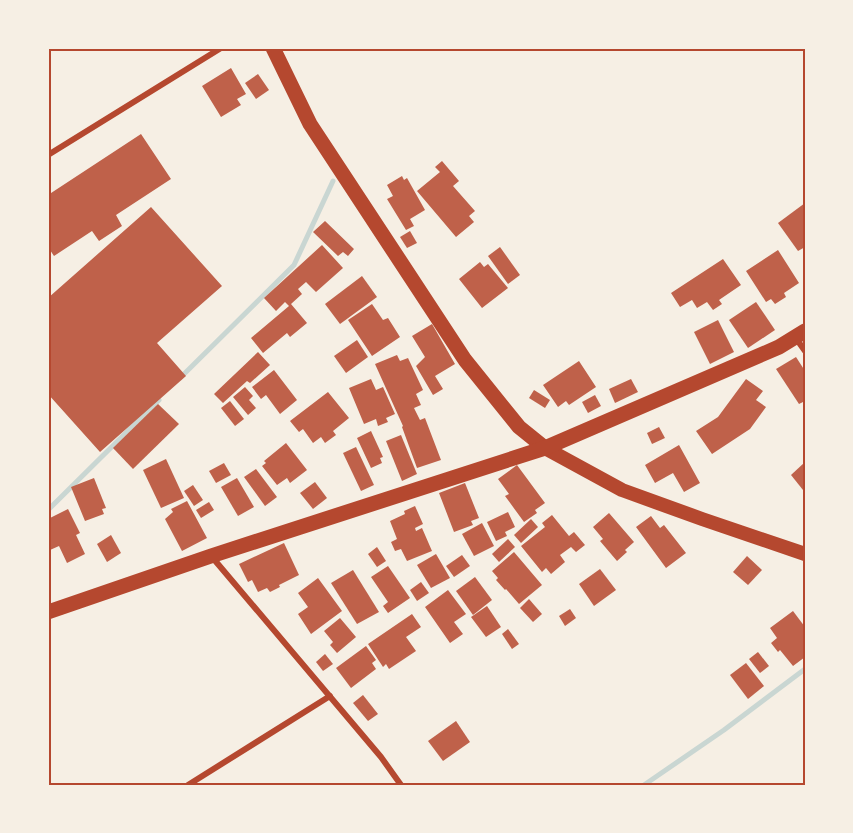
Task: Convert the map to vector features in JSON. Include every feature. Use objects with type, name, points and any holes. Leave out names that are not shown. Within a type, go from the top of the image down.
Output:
[{"type":"highway","points":[[273,48],[310,124],[465,360],[519,427],[545,448]]},
{"type":"highway","points":[[48,612],[211,556],[545,448],[779,346],[800,334]]},
{"type":"main road","points":[[545,448],[622,490],[805,554]]},
{"type":"street","points":[[48,155],[221,48]]},
{"type":"street","points":[[800,334],[805,351]]},
{"type":"street","points":[[211,556],[381,757],[401,785]]},
{"type":"street","points":[[188,785],[330,696]]},
{"type":"building","points":[[231,68],[246,94],[237,99],[241,105],[221,117],[202,86]]},
{"type":"building","points":[[258,74],[269,90],[256,99],[245,83]]},
{"type":"building","points":[[141,134],[171,179],[116,215],[122,226],[99,241],[92,231],[54,256],[48,247],[48,195]]},
{"type":"building","points":[[442,161],[459,181],[453,186],[475,211],[469,216],[474,222],[456,237],[417,191],[440,172],[435,167]]},
{"type":"building","points":[[402,176],[404,180],[407,178],[425,210],[410,219],[414,226],[406,230],[387,199],[393,196],[387,185]]},
{"type":"building","points":[[805,203],[805,247],[798,251],[778,223]]},
{"type":"building","points":[[151,207],[222,286],[157,343],[186,376],[100,452],[48,394],[48,298]]},
{"type":"building","points":[[325,221],[354,249],[348,256],[343,252],[338,256],[313,232]]},
{"type":"building","points":[[410,231],[417,243],[407,248],[400,237]]},
{"type":"building","points":[[322,245],[343,268],[316,292],[306,282],[298,289],[302,294],[291,304],[307,323],[290,337],[287,333],[263,353],[251,338],[289,306],[285,302],[276,311],[264,298]]},
{"type":"building","points":[[500,247],[520,275],[508,284],[488,256]]},
{"type":"building","points":[[778,250],[799,283],[784,293],[786,297],[775,304],[771,299],[766,302],[746,271]]},
{"type":"building","points":[[723,259],[741,285],[719,300],[722,304],[713,310],[707,302],[697,308],[692,300],[680,307],[671,293]]},
{"type":"building","points":[[480,262],[484,267],[488,264],[508,288],[482,308],[459,279]]},
{"type":"building","points":[[362,276],[377,297],[340,324],[325,304]]},
{"type":"building","points":[[756,302],[775,330],[748,348],[729,320]]},
{"type":"building","points":[[372,304],[383,320],[388,318],[400,337],[372,356],[348,320]]},
{"type":"building","points":[[718,320],[734,352],[710,364],[694,332]]},
{"type":"building","points":[[432,324],[455,364],[435,376],[443,389],[433,395],[416,366],[425,357],[412,336]]},
{"type":"building","points":[[357,340],[368,357],[346,373],[334,356]]},
{"type":"building","points":[[258,352],[270,365],[250,383],[247,381],[223,403],[214,394]]},
{"type":"building","points":[[397,355],[400,361],[408,358],[423,390],[416,394],[421,405],[414,408],[420,420],[425,418],[441,460],[417,468],[403,426],[375,364]]},
{"type":"building","points":[[796,357],[805,371],[805,401],[799,404],[776,369]]},
{"type":"building","points":[[579,361],[596,387],[569,405],[566,401],[558,407],[543,385]]},
{"type":"building","points":[[274,370],[297,400],[280,414],[266,395],[261,399],[252,387]]},
{"type":"building","points":[[371,379],[376,390],[383,387],[395,414],[386,418],[388,422],[378,426],[376,419],[364,424],[349,388]]},
{"type":"building","points":[[631,379],[638,392],[615,403],[609,389]]},
{"type":"building","points":[[746,379],[763,391],[756,400],[766,407],[750,429],[712,454],[696,431],[718,417]]},
{"type":"building","points":[[245,387],[253,396],[249,400],[256,408],[248,415],[233,397]]},
{"type":"building","points":[[534,390],[550,400],[545,408],[529,398]]},
{"type":"building","points":[[328,392],[349,418],[333,431],[336,435],[325,443],[321,437],[313,443],[303,429],[299,432],[290,421]]},
{"type":"building","points":[[595,395],[601,406],[588,413],[582,402]]},
{"type":"building","points":[[230,401],[244,419],[235,426],[221,408]]},
{"type":"building","points":[[158,404],[179,424],[133,469],[113,448]]},
{"type":"building","points":[[659,427],[665,438],[652,444],[647,433]]},
{"type":"building","points":[[371,431],[383,457],[380,458],[382,463],[371,468],[357,438]]},
{"type":"building","points":[[401,435],[417,474],[402,481],[386,441]]},
{"type":"building","points":[[286,443],[307,470],[290,483],[287,478],[277,485],[262,466],[266,463],[264,461]]},
{"type":"building","points":[[679,445],[700,483],[684,492],[673,473],[655,483],[645,465]]},
{"type":"building","points":[[356,447],[374,485],[361,491],[343,453]]},
{"type":"building","points":[[166,459],[184,498],[161,508],[143,470]]},
{"type":"building","points":[[805,462],[805,488],[803,490],[791,475]]},
{"type":"building","points":[[224,463],[231,475],[216,483],[209,471]]},
{"type":"building","points":[[517,465],[545,503],[535,510],[537,513],[524,522],[505,496],[509,494],[498,479]]},
{"type":"building","points":[[256,469],[277,497],[265,506],[244,477]]},
{"type":"building","points":[[94,478],[106,508],[102,509],[104,514],[85,521],[71,487]]},
{"type":"building","points":[[237,478],[254,507],[238,516],[221,487]]},
{"type":"building","points":[[315,482],[327,498],[313,509],[300,493]]},
{"type":"building","points":[[465,483],[479,518],[471,521],[473,525],[454,532],[439,493]]},
{"type":"building","points":[[193,485],[203,500],[194,506],[184,491]]},
{"type":"building","points":[[187,501],[207,538],[182,551],[165,519],[173,512],[171,509]]},
{"type":"building","points":[[209,502],[214,510],[201,518],[196,510]]},
{"type":"building","points":[[415,506],[423,524],[415,528],[416,531],[422,528],[432,551],[407,561],[401,549],[395,551],[391,542],[397,539],[390,521]]},
{"type":"building","points":[[68,509],[80,533],[76,535],[85,554],[67,563],[59,546],[50,550],[48,546],[48,519]]},
{"type":"building","points":[[508,512],[515,527],[505,532],[507,536],[496,541],[487,522]]},
{"type":"building","points":[[609,513],[634,542],[617,561],[600,541],[603,539],[593,527]]},
{"type":"building","points":[[552,515],[569,536],[574,532],[585,545],[576,552],[571,547],[560,555],[565,562],[551,574],[546,568],[542,572],[521,546],[545,527],[542,523]]},
{"type":"building","points":[[651,516],[660,528],[664,525],[686,553],[666,568],[636,527]]},
{"type":"building","points":[[531,519],[538,527],[521,543],[514,535]]},
{"type":"building","points":[[482,523],[494,546],[474,556],[462,534]]},
{"type":"building","points":[[111,535],[121,553],[107,562],[97,544]]},
{"type":"building","points":[[508,539],[515,547],[499,562],[492,554]]},
{"type":"building","points":[[284,543],[299,575],[270,592],[267,588],[258,592],[252,580],[248,582],[239,564]]},
{"type":"building","points":[[377,547],[386,561],[377,567],[368,554]]},
{"type":"building","points":[[514,552],[542,585],[519,604],[496,580],[498,578],[492,571]]},
{"type":"building","points":[[436,554],[450,578],[431,588],[417,565]]},
{"type":"building","points":[[462,555],[470,566],[454,577],[446,566]]},
{"type":"building","points":[[747,556],[762,570],[748,585],[733,572]]},
{"type":"building","points":[[388,566],[410,598],[388,613],[383,606],[388,602],[371,577]]},
{"type":"building","points":[[600,569],[616,590],[594,606],[579,584]]},
{"type":"building","points":[[353,570],[379,612],[357,624],[331,583]]},
{"type":"building","points":[[475,577],[492,600],[473,615],[456,591]]},
{"type":"building","points":[[318,578],[342,611],[311,634],[298,614],[308,607],[298,593]]},
{"type":"building","points":[[421,582],[429,593],[417,601],[410,590]]},
{"type":"building","points":[[448,590],[466,614],[454,622],[463,634],[450,643],[425,607]]},
{"type":"building","points":[[529,599],[542,614],[533,622],[520,608]]},
{"type":"building","points":[[487,606],[501,627],[486,637],[471,617]]},
{"type":"building","points":[[570,609],[576,618],[565,626],[559,616]]},
{"type":"building","points":[[793,611],[805,627],[805,657],[793,666],[771,643],[777,638],[770,628]]},
{"type":"building","points":[[412,614],[421,627],[406,637],[416,651],[389,669],[386,664],[383,667],[368,644]]},
{"type":"building","points":[[340,618],[356,637],[337,653],[330,645],[333,642],[324,631]]},
{"type":"building","points":[[508,629],[519,644],[512,649],[502,634]]},
{"type":"building","points":[[366,646],[376,660],[372,663],[376,669],[351,688],[336,668]]},
{"type":"building","points":[[758,652],[769,666],[760,673],[749,659]]},
{"type":"building","points":[[325,654],[333,664],[323,671],[316,662]]},
{"type":"building","points":[[746,663],[764,686],[748,699],[730,675]]},
{"type":"building","points":[[363,695],[378,714],[368,721],[353,703]]},
{"type":"building","points":[[456,721],[470,742],[443,761],[428,741]]},
{"type":"waterway","points":[[180,378],[294,265],[333,181]]},
{"type":"waterway","points":[[48,510],[159,400]]},
{"type":"waterway","points":[[644,785],[724,730],[805,669]]}]
